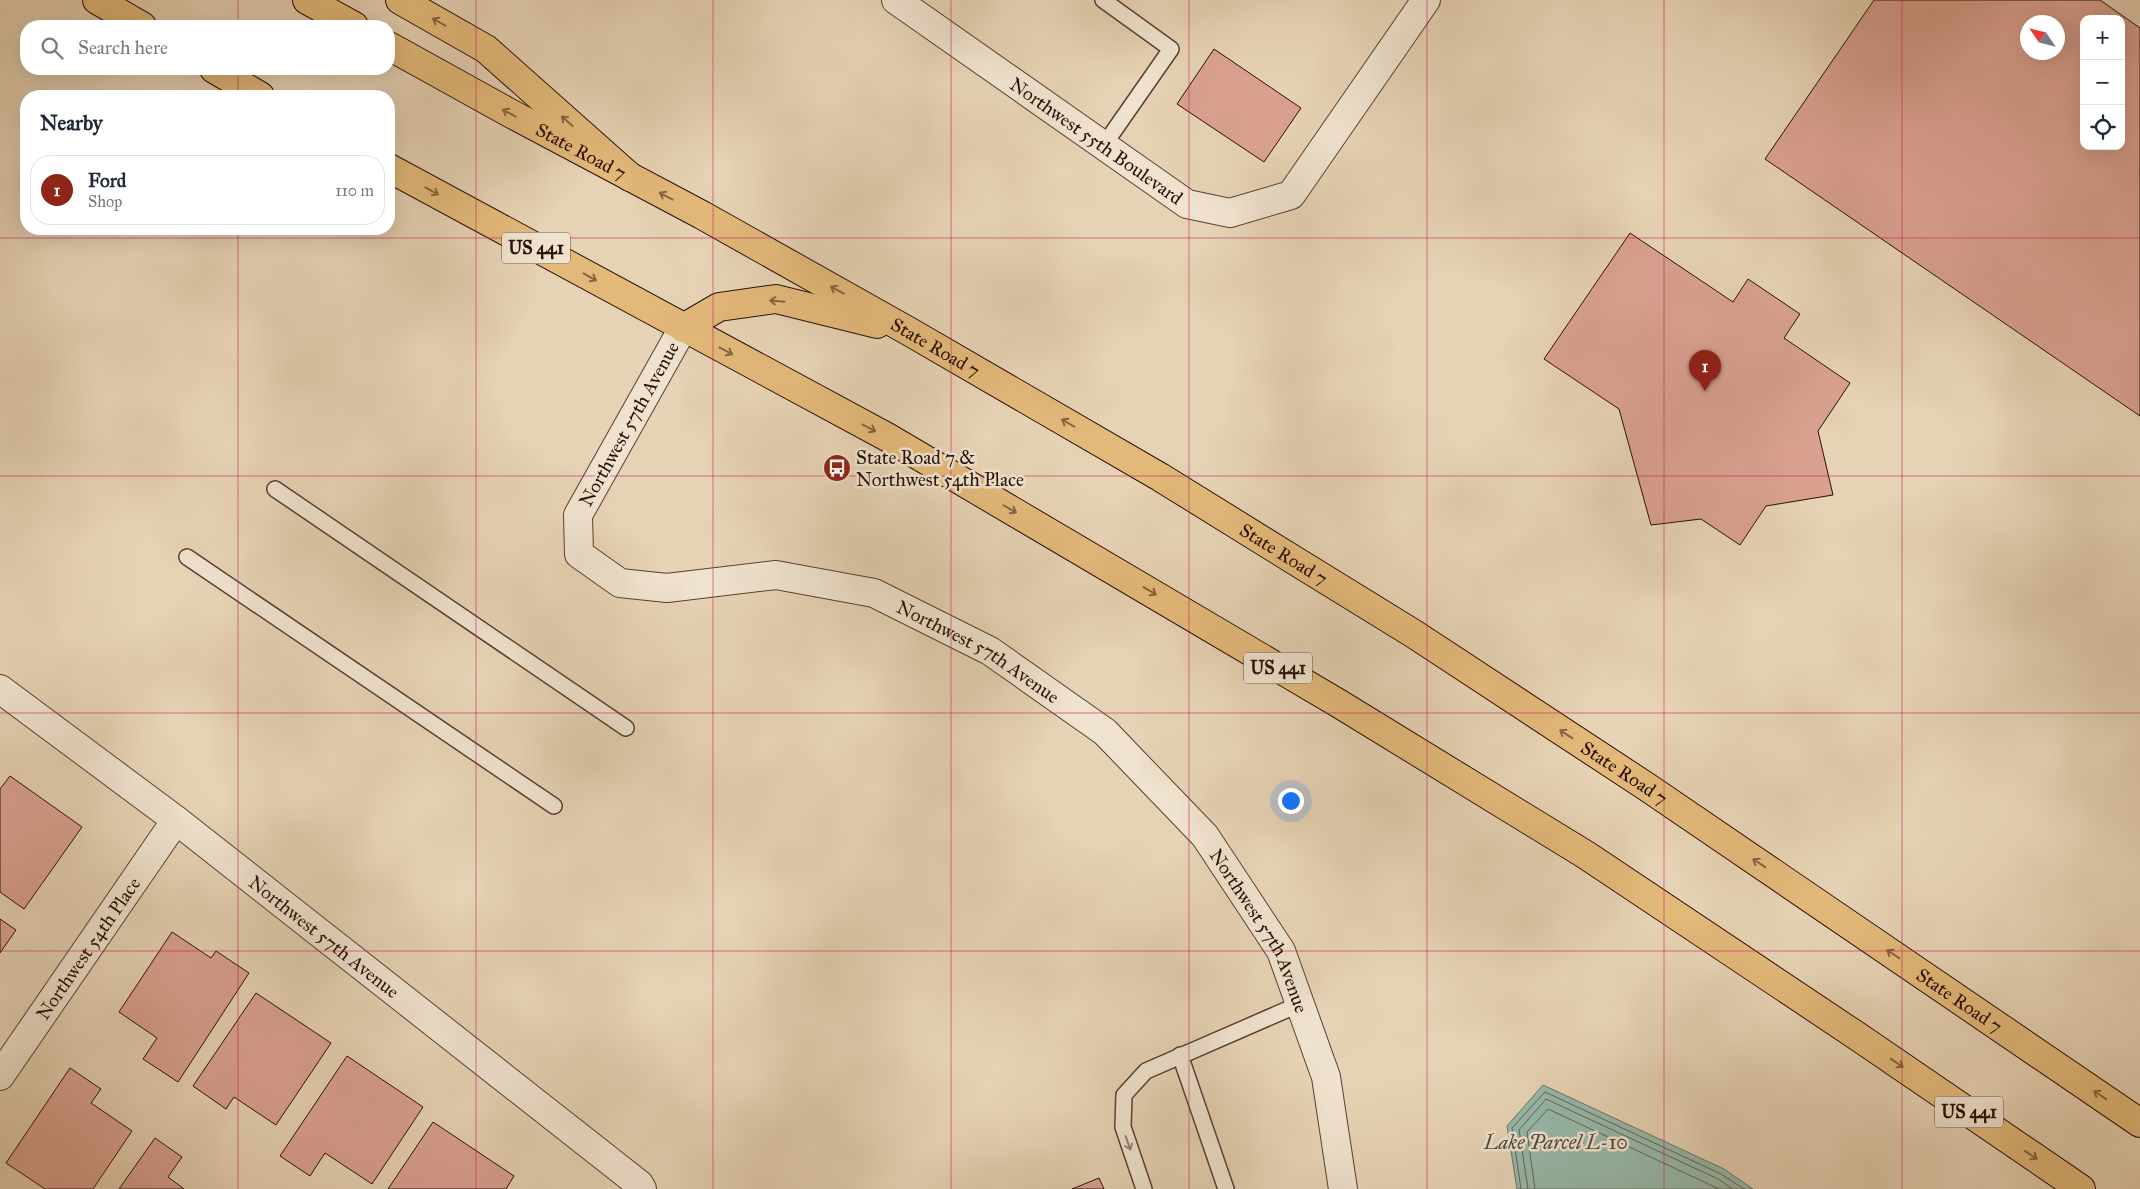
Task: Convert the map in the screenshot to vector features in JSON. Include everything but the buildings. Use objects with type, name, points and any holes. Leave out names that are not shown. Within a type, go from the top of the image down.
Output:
[{"type":"main road","points":[[97,0],[132,20]]},
{"type":"main road","points":[[307,0],[343,20]]},
{"type":"main road","points":[[400,0],[486,49],[630,177]]},
{"type":"main road","name":"State Road 7","points":[[395,49],[711,220],[910,332],[1160,477],[1414,634],[1655,793],[2140,1123]]},
{"type":"main road","points":[[224,75],[250,90]]},
{"type":"main road","name":"US 441","points":[[395,171],[887,438],[1149,590],[1602,866],[1857,1036],[2081,1189]]},
{"type":"main road","points":[[683,328],[719,307],[776,299],[910,332]]},
{"type":"street","name":"Northwest 55th Boulevard","points":[[896,0],[1188,204],[1230,212],[1291,195],[1426,0]]},
{"type":"street","name":"Northwest 57th Avenue","points":[[683,328],[578,515],[579,554],[620,583],[667,588],[776,575],[874,593],[990,652],[1105,732],[1205,836],[1281,951],[1326,1077],[1343,1189]]},
{"type":"street","name":"Northwest 57th Avenue","points":[[0,689],[176,820],[631,1178],[642,1189]]},
{"type":"street","name":"Northwest 54th Place","points":[[0,1076],[176,820]]},
{"type":"lane","points":[[1103,0],[1171,49],[1104,145]]},
{"type":"lane","points":[[276,488],[626,728]]},
{"type":"lane","points":[[187,558],[554,806]]},
{"type":"lane","points":[[1144,1189],[1123,1127],[1124,1095],[1146,1071],[1300,1004]]},
{"type":"lane","points":[[1180,1055],[1226,1189]]},
{"type":"water","name":"Lake Parcel L-10","points":[[1543,1085],[1724,1169],[1753,1189],[1517,1189],[1507,1126]]},
{"type":"place","name":"Ford","points":[[1705,391]]},
{"type":"place","name":"State Road 7 & Northwest 54th Place","points":[[837,468]]}]
